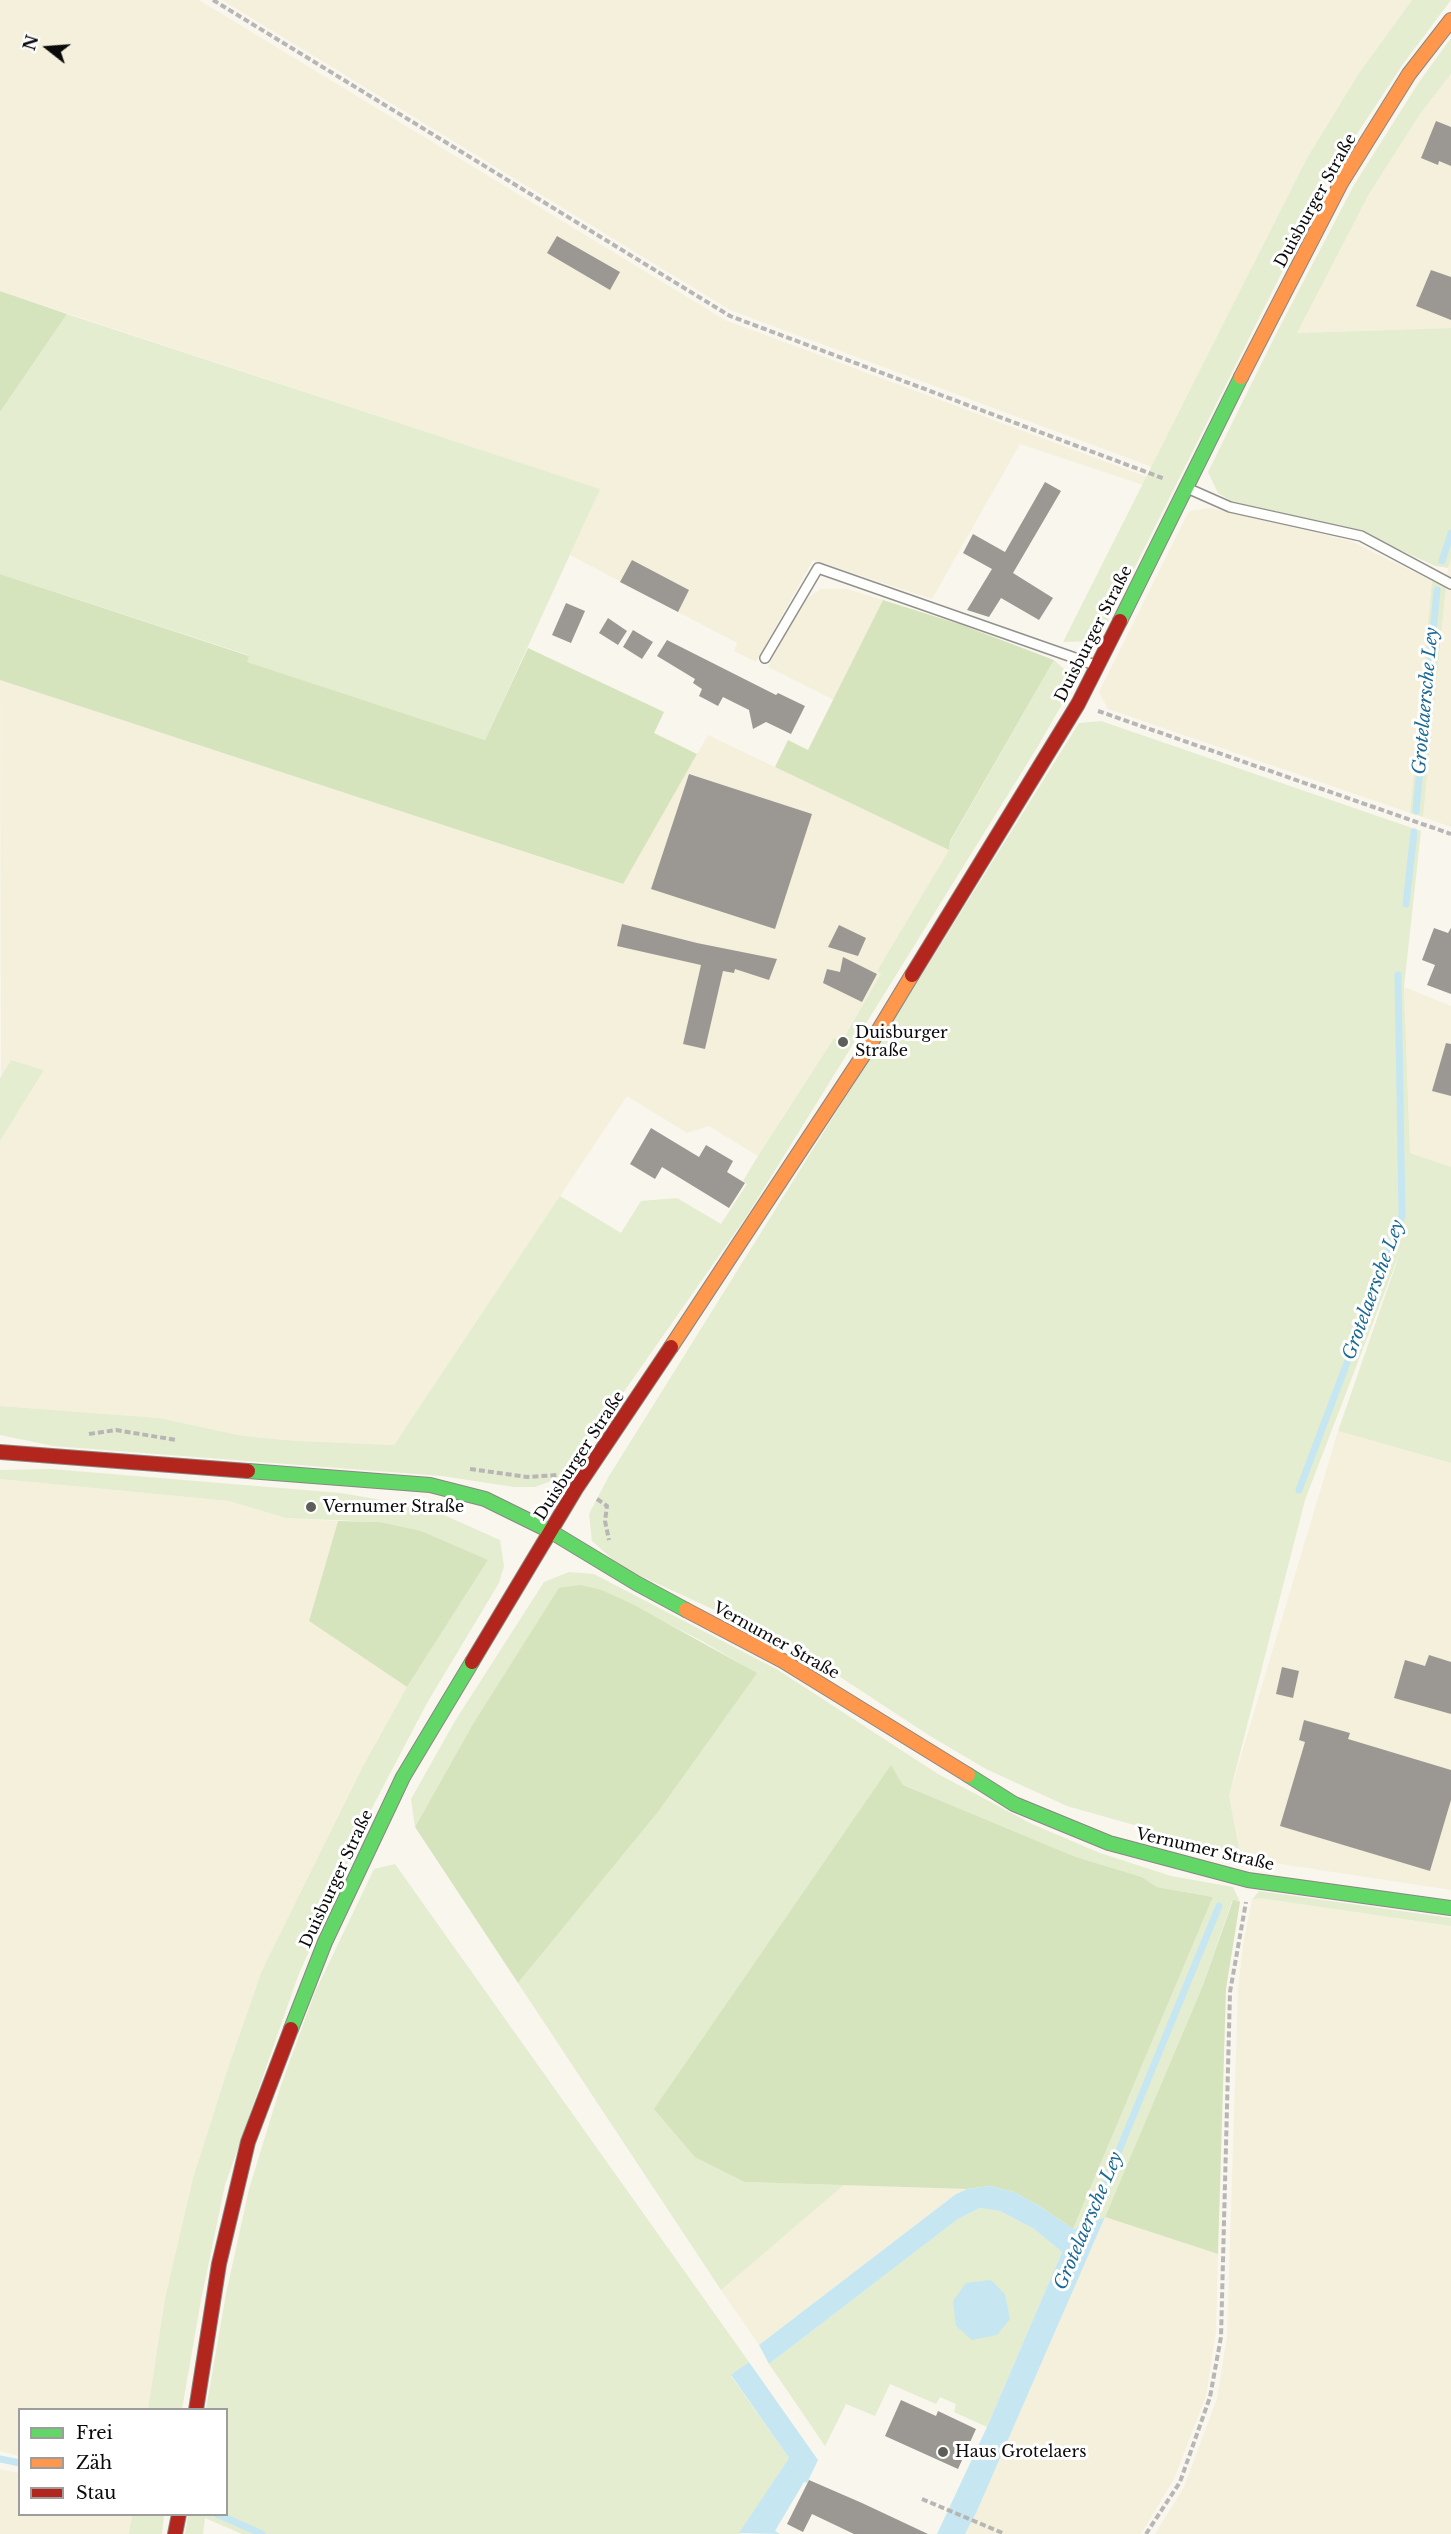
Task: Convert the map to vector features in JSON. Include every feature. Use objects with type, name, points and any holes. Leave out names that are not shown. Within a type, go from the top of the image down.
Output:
[{"type":"main road","name":"Duisburger Straße","points":[[196,2408],[219,2264],[248,2142],[325,1942],[403,1777],[577,1487],[734,1254],[866,1051],[1078,704],[1341,183],[1409,74],[1451,20]]},
{"type":"main road","name":"Vernumer Straße","points":[[0,1452],[430,1485],[485,1499],[550,1531],[636,1583],[783,1661],[1014,1804],[1108,1843],[1248,1880],[1451,1908]]},
{"type":"main road","points":[[175,2534],[178,2516]]},
{"type":"lane","points":[[1187,488],[1230,507],[1361,536],[1451,584]]},
{"type":"lane","points":[[765,658],[818,568],[1097,666]]},
{"type":"path","points":[[213,0],[730,316],[1167,480],[1162,490]]},
{"type":"path","points":[[1078,704],[1451,834]]},
{"type":"path","points":[[555,1474],[561,1465]]},
{"type":"path","points":[[577,1487],[607,1506],[605,1521],[610,1543]]},
{"type":"path","points":[[1146,2534],[1180,2482],[1210,2397],[1221,2337],[1230,1992],[1249,1889],[1248,1880]]},
{"type":"path","points":[[922,2499],[1005,2534]]},
{"type":"shaded area","points":[[0,0],[199,0],[725,320],[1147,477],[1143,485],[1020,444],[932,599],[813,560],[756,662],[734,651],[737,643],[570,555],[599,489],[0,291]]},
{"type":"shaded area","points":[[222,0],[1412,0],[1359,73],[1307,158],[1152,467],[730,310]]},
{"type":"shaded area","points":[[1451,74],[1451,328],[1297,333],[1369,194],[1420,114]]},
{"type":"shaded area","points":[[1211,508],[1351,541],[1432,581],[1410,813],[1108,709],[1099,692],[1189,511]]},
{"type":"shaded area","points":[[1451,558],[1451,827],[1423,817],[1448,568]]},
{"type":"shaded area","points":[[821,589],[847,589],[883,600],[834,700],[768,667],[803,601]]},
{"type":"shaded area","points":[[0,680],[622,884],[708,735],[949,850],[877,971],[882,974],[840,1042],[834,1038],[758,1156],[709,1126],[687,1133],[627,1096],[394,1445],[296,1441],[243,1436],[159,1418],[0,1406],[0,1141],[44,1070],[11,1060],[1,1076]]},
{"type":"shaded area","points":[[1404,987],[1451,1006],[1451,1167],[1410,1153]]},
{"type":"shaded area","points":[[1338,1431],[1451,1463],[1451,1890],[1241,1858],[1229,1796]]},
{"type":"shaded area","points":[[0,1479],[229,1501],[286,1518],[338,1521],[309,1621],[407,1687],[363,1766],[262,1970],[193,2178],[165,2298],[148,2408],[18,2408],[18,2456],[0,2451]]},
{"type":"shaded area","points":[[1259,1898],[1451,1926],[1451,2534],[1155,2534],[1184,2487],[1217,2399],[1227,2337],[1238,1989],[1244,1939],[1252,1900]]},
{"type":"shaded area","points":[[844,2185],[967,2189],[956,2194],[759,2345],[721,2290]]},
{"type":"shaded area","points":[[1105,2217],[1218,2254],[1216,2332],[1206,2396],[1174,2479],[1141,2534],[965,2534],[977,2511]]},
{"type":"shaded area","points":[[0,2469],[18,2473],[18,2516],[132,2516],[129,2534],[0,2534]]},
{"type":"green space","points":[[1412,0],[1451,0],[1403,64],[1332,172],[1098,641],[1063,642],[1307,158],[1359,73]]},
{"type":"green space","points":[[1451,38],[1451,74],[1420,114],[1369,194],[1297,333],[1451,328],[1451,558],[1448,568],[1435,566],[1357,530],[1233,502],[1218,493],[1208,472],[1277,332],[1354,185],[1419,82]]},
{"type":"green space","points":[[0,291],[67,314],[0,412]]},
{"type":"green space","points":[[67,314],[600,489],[485,740],[246,662],[248,655],[0,574],[0,412]]},
{"type":"green space","points":[[0,574],[249,656],[247,662],[485,740],[528,648],[664,712],[654,733],[697,754],[623,884],[0,680]]},
{"type":"green space","points":[[1432,581],[1446,587],[1423,817],[1410,813]]},
{"type":"green space","points":[[883,600],[962,625],[1054,660],[950,841],[949,850],[775,767],[788,740],[808,750]]},
{"type":"green space","points":[[1054,660],[1076,680],[1038,746],[746,1217],[565,1476],[535,1487],[514,1487],[442,1476],[53,1446],[0,1435],[0,1406],[159,1418],[243,1436],[296,1441],[394,1445],[560,1196],[621,1233],[641,1201],[677,1198],[721,1224],[747,1184],[743,1181],[758,1156],[834,1038],[841,1042],[881,974],[877,971],[949,850],[950,842]]},
{"type":"green space","points":[[1101,721],[1421,831],[1404,987],[1410,1153],[1451,1167],[1451,1463],[1338,1431],[1402,1247],[1305,1500],[1229,1796],[1241,1858],[1231,1856],[1230,1852],[1067,1806],[986,1769],[930,1736],[793,1646],[621,1567],[592,1541],[589,1514],[609,1476],[1079,723]]},
{"type":"green space","points":[[11,1060],[44,1070],[0,1141],[0,1078]]},
{"type":"green space","points":[[51,1469],[341,1493],[428,1508],[500,1540],[504,1566],[499,1583],[427,1703],[373,1806],[298,1976],[225,2185],[201,2300],[182,2408],[148,2408],[165,2298],[193,2178],[262,1970],[363,1766],[407,1687],[488,1560],[379,1522],[286,1518],[229,1501],[0,1479],[0,1470]]},
{"type":"green space","points":[[338,1521],[379,1522],[421,1531],[488,1560],[407,1687],[309,1621]]},
{"type":"green space","points":[[569,1572],[594,1574],[778,1670],[938,1774],[1032,1824],[1100,1853],[1171,1876],[1233,1887],[1240,1902],[1232,1901],[1203,1985],[1105,2217],[1073,2229],[1213,1897],[1157,1887],[1142,1877],[1076,1857],[903,1785],[891,1766],[745,2182],[844,2185],[721,2290],[518,1983],[658,1812],[756,1673],[702,1641],[602,1590],[470,1729],[415,1827],[411,1799],[455,1721],[544,1582]]},
{"type":"green space","points":[[580,1585],[602,1590],[634,1605],[757,1673],[658,1812],[518,1983],[415,1827],[470,1729],[559,1588]]},
{"type":"green space","points":[[891,1765],[903,1785],[1076,1857],[1142,1877],[1157,1887],[1213,1897],[1073,2229],[1014,2192],[990,2186],[967,2189],[745,2182],[695,2157],[654,2109]]},
{"type":"green space","points":[[395,1864],[749,2362],[731,2376],[789,2458],[740,2534],[242,2534],[205,2518],[203,2534],[185,2534],[188,2516],[228,2516],[228,2408],[206,2408],[226,2294],[249,2189],[280,2088],[315,1992],[374,1869]]},
{"type":"green space","points":[[1259,1891],[1451,1918],[1451,1926],[1259,1898],[1252,1900]]},
{"type":"green space","points":[[1233,1900],[1240,1902],[1226,1989],[1218,2254],[1105,2217],[1203,1985]]},
{"type":"green space","points":[[980,2208],[1000,2211],[1034,2229],[1062,2252],[987,2427],[954,2412],[956,2404],[940,2397],[936,2404],[890,2384],[875,2416],[846,2404],[825,2446],[769,2364],[958,2219]]},
{"type":"green space","points":[[132,2516],[164,2516],[162,2534],[129,2534]]},
{"type":"water","points":[[990,2186],[1014,2192],[1073,2229],[1105,2217],[965,2534],[937,2534],[987,2427],[1062,2252],[1034,2229],[1000,2211],[980,2208],[958,2219],[769,2364],[759,2345],[956,2194],[967,2189]]},
{"type":"water","points":[[991,2280],[1005,2294],[1010,2319],[997,2335],[972,2340],[956,2326],[953,2301],[966,2283]]},
{"type":"water","points":[[749,2362],[818,2460],[807,2483],[804,2482],[775,2531],[780,2534],[739,2533],[789,2458],[731,2375]]},
{"type":"building","points":[[1436,121],[1451,127],[1451,166],[1439,161],[1438,165],[1421,158]]},
{"type":"building","points":[[557,236],[620,272],[610,290],[547,253]]},
{"type":"building","points":[[1431,270],[1451,277],[1451,320],[1416,306]]},
{"type":"building","points":[[1045,482],[1061,491],[1013,573],[1053,598],[1039,620],[1001,598],[989,617],[967,610],[992,569],[963,553],[973,534],[1005,552]]},
{"type":"building","points":[[632,560],[689,590],[678,612],[620,582]]},
{"type":"building","points":[[566,603],[585,611],[571,643],[552,635]]},
{"type":"building","points":[[608,618],[627,631],[618,645],[599,633]]},
{"type":"building","points":[[633,630],[653,642],[642,659],[623,647]]},
{"type":"building","points":[[667,640],[776,695],[778,693],[805,706],[791,734],[766,722],[753,729],[749,710],[723,697],[718,706],[699,696],[702,689],[693,683],[695,679],[657,656]]},
{"type":"building","points":[[689,774],[812,814],[775,929],[651,889]]},
{"type":"building","points":[[622,924],[697,943],[777,959],[769,980],[735,969],[734,973],[723,971],[705,1049],[683,1044],[701,965],[617,946]]},
{"type":"building","points":[[839,925],[866,938],[858,956],[828,947]]},
{"type":"building","points":[[1434,928],[1448,933],[1451,928],[1451,994],[1427,985],[1435,965],[1422,960]]},
{"type":"building","points":[[843,957],[877,974],[862,1002],[823,983],[827,969],[840,972]]},
{"type":"building","points":[[1446,1043],[1451,1044],[1451,1096],[1432,1091]]},
{"type":"building","points":[[651,1128],[699,1157],[706,1145],[733,1161],[727,1172],[745,1183],[729,1208],[662,1167],[655,1179],[630,1164]]},
{"type":"building","points":[[1429,1655],[1451,1662],[1451,1714],[1394,1698],[1405,1660],[1425,1666]]},
{"type":"building","points":[[1282,1667],[1299,1671],[1293,1698],[1276,1694]]},
{"type":"building","points":[[1304,1720],[1350,1733],[1348,1739],[1451,1770],[1451,1800],[1430,1871],[1280,1826],[1305,1742],[1299,1740]]},
{"type":"building","name":"Haus Grotelaers","points":[[901,2400],[936,2416],[938,2411],[976,2429],[958,2469],[885,2436]]},
{"type":"building","points":[[809,2480],[928,2534],[854,2534],[812,2514],[803,2532],[787,2524]]},
{"type":"waterway","name":"Grotelaersche Ley","points":[[1442,561],[1451,533]]},
{"type":"waterway","name":"Grotelaersche Ley","points":[[1416,811],[1437,590]]},
{"type":"waterway","name":"Grotelaersche Ley","points":[[1406,904],[1414,832]]},
{"type":"waterway","name":"Grotelaersche Ley","points":[[1299,1490],[1402,1217],[1398,975]]},
{"type":"waterway","name":"Grotelaersche Ley","points":[[1086,2231],[1219,1906]]},
{"type":"waterway","name":"Grotelaersche Ley","points":[[0,2459],[18,2463]]},
{"type":"waterway","name":"Grotelaersche Ley","points":[[222,2516],[262,2534]]},
{"type":"traffic: fast","points":[[1120,621],[1241,377]]},
{"type":"traffic: fast","points":[[248,1471],[430,1485],[485,1499],[550,1531],[686,1610]]},
{"type":"traffic: fast","points":[[291,2029],[325,1942],[403,1777],[472,1662]]},
{"type":"traffic: fast","points":[[968,1775],[1014,1804],[1109,1843],[1248,1880],[1451,1908]]},
{"type":"traffic: slow","points":[[1241,377],[1341,183],[1409,74],[1451,20]]},
{"type":"traffic: slow","points":[[671,1347],[866,1051],[912,975]]},
{"type":"traffic: slow","points":[[686,1610],[783,1661],[968,1775]]},
{"type":"traffic: jam","points":[[912,975],[1078,704],[1120,621]]},
{"type":"traffic: jam","points":[[472,1662],[577,1487],[671,1347]]},
{"type":"traffic: jam","points":[[0,1452],[248,1471]]},
{"type":"traffic: jam","points":[[196,2408],[219,2264],[248,2142],[291,2029]]},
{"type":"traffic: jam","points":[[175,2534],[179,2516]]},
{"type":"place","name":"Duisburger Straße","points":[[843,1042]]},
{"type":"place","name":"Vernumer Straße","points":[[311,1507]]},
{"type":"place","name":"Haus Grotelaers","points":[[943,2452]]}]
